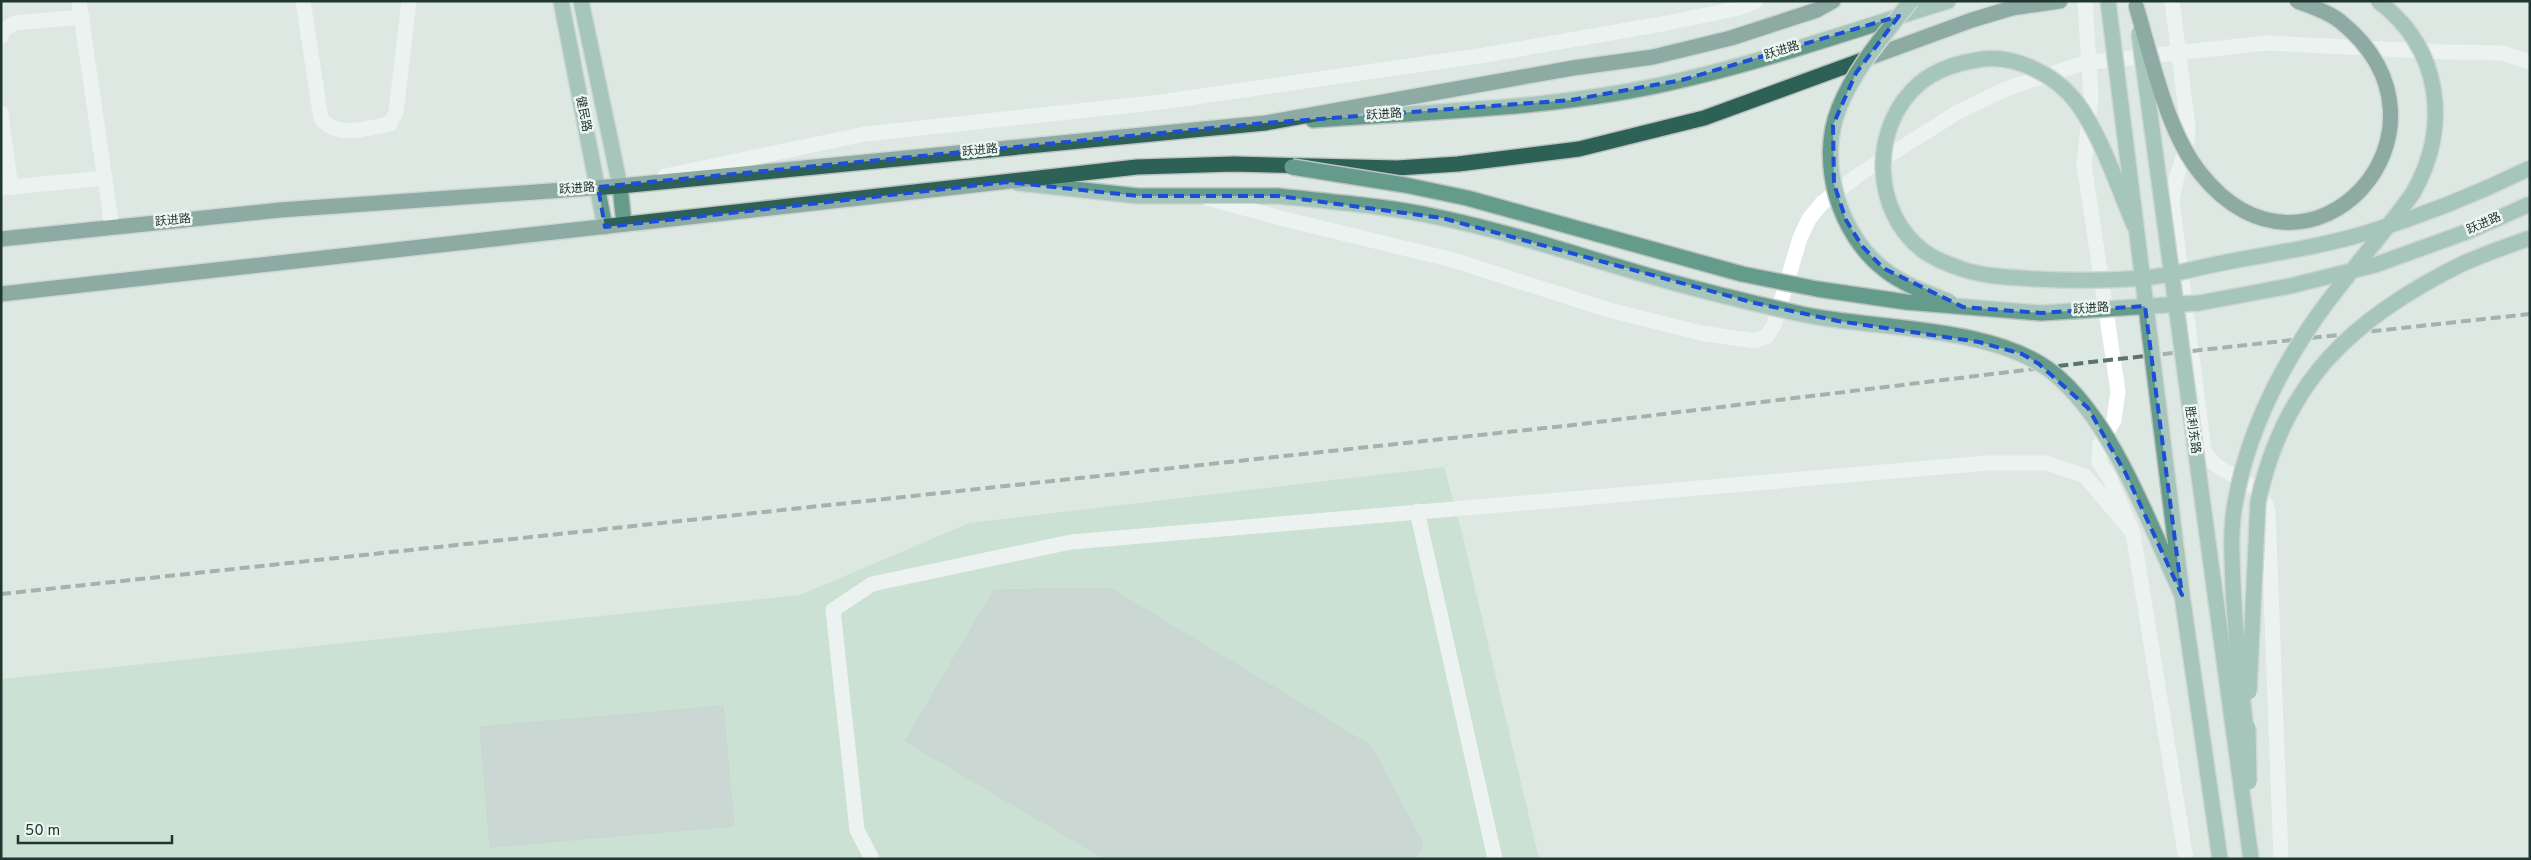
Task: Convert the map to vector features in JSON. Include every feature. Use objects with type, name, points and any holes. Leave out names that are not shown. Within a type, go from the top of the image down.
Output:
[{"type":"highway","points":[[1265,123],[1573,68],[1653,57],[1731,38],[1817,10],[1833,1]]},
{"type":"highway","points":[[1,294],[1138,167],[1234,164],[1292,167],[1397,168],[1458,164],[1579,149],[1686,123],[1811,80],[1972,20],[2012,8],[2060,1]]},
{"type":"highway","points":[[2136,3],[2170,116],[2180,141],[2191,159],[2215,189],[2241,209],[2260,219],[2284,224],[2327,213],[2353,198],[2367,184],[2382,162],[2391,126],[2390,104],[2385,83],[2378,66],[2364,46],[2340,21],[2297,1]]},
{"type":"highway","name":"跃进路","points":[[1,239],[280,210],[620,186],[1265,123]]},
{"type":"main road","name":"健民路","points":[[561,1],[605,226]]},
{"type":"main road","name":"健民路","points":[[581,1],[620,186],[624,224]]},
{"type":"main road","points":[[1911,1],[1856,74],[1839,108],[1831,143],[1834,184],[1840,204],[1853,232],[1862,246],[1883,268],[1915,287],[1963,307]]},
{"type":"main road","name":"跃进路","points":[[1265,123],[1571,100],[1634,90],[1716,71],[1948,1]]},
{"type":"main road","points":[[2108,1],[2182,595],[2220,859]]},
{"type":"main road","points":[[2248,738],[2235,632],[2232,553],[2234,506],[2250,445],[2273,386],[2323,308],[2413,193],[2424,172],[2433,147],[2436,123],[2435,102],[2424,58],[2417,41],[2404,24],[2378,1]]},
{"type":"main road","name":"胜利东路","points":[[2136,3],[2150,127],[2252,859]]},
{"type":"main road","points":[[2135,227],[2092,128],[2078,104],[2054,81],[2032,68],[2006,60],[1989,59],[1952,66],[1922,81],[1909,94],[1892,121],[1884,147],[1883,178],[1887,196],[1902,227],[1927,254],[1962,269],[1996,277],[2070,281],[2145,278],[2273,253],[2364,234],[2458,201],[2530,168]]},
{"type":"main road","name":"跃进路","points":[[1292,167],[1405,185],[1466,198],[1564,223],[1742,274],[1846,294],[1906,302],[2041,313],[2199,302],[2290,286],[2375,266],[2469,231],[2530,204]]},
{"type":"main road","points":[[1007,182],[1138,196],[1278,196],[1392,209],[1442,218],[1730,297],[1838,321],[1950,335],[2022,354],[2058,377],[2076,394],[2100,427],[2126,474],[2182,595]]},
{"type":"main road","points":[[2252,859],[2248,738],[2258,502],[2264,471],[2291,408],[2325,362],[2362,325],[2404,297],[2463,264],[2530,238]]},
{"type":"lane","points":[[80,1],[112,228]]},
{"type":"lane","points":[[303,1],[321,118],[328,127],[346,132],[390,124],[396,112],[409,1]]},
{"type":"lane","points":[[620,186],[865,134],[1161,102],[1476,56],[1667,24],[1739,8],[1756,1]]},
{"type":"lane","points":[[2085,1],[2091,97],[2084,164],[2118,391],[2114,420],[2100,444],[2099,462],[2109,477],[2133,534],[2186,859]]},
{"type":"lane","points":[[2172,1],[2188,141],[2173,182],[2172,202],[2204,450],[2214,464],[2256,488],[2265,501],[2268,511],[2281,859]]},
{"type":"lane","points":[[1,37],[3,31],[14,23],[82,17]]},
{"type":"lane","points":[[1194,195],[1453,260],[1609,310],[1701,334],[1755,341],[1767,336],[1774,325],[1800,238],[1809,219],[1822,204],[1861,173],[1958,112],[2008,88],[2088,62],[2267,43],[2502,53],[2530,62]]},
{"type":"lane","points":[[1,112],[6,188],[104,178]]},
{"type":"lane","points":[[872,859],[857,830],[833,610],[872,584],[1071,542],[1988,463],[2046,463],[2086,476],[2133,534]]},
{"type":"lane","points":[[1417,511],[1495,859]]},
{"type":"highlighted area","points":[[1899,16],[1856,73],[1833,125],[1834,184],[1846,220],[1862,246],[1883,268],[1963,307],[2041,313],[2145,306],[2182,595],[2126,474],[2088,408],[2039,364],[2022,354],[1979,342],[1838,321],[1755,303],[1442,218],[1278,196],[1138,196],[1007,182],[605,227],[598,187],[1265,123],[1571,100],[1682,80]]},
{"type":"green space","points":[[1444,467],[1462,533],[1539,859],[1,859],[1,679],[800,595],[969,523]]},
{"type":"building","points":[[1110,588],[1371,746],[1423,844],[1415,859],[1105,859],[905,741],[994,590]]},
{"type":"building","points":[[723,706],[734,826],[490,847],[480,727]]},
{"type":"railway","points":[[1,594],[1573,425],[2091,362],[2530,314]]}]
